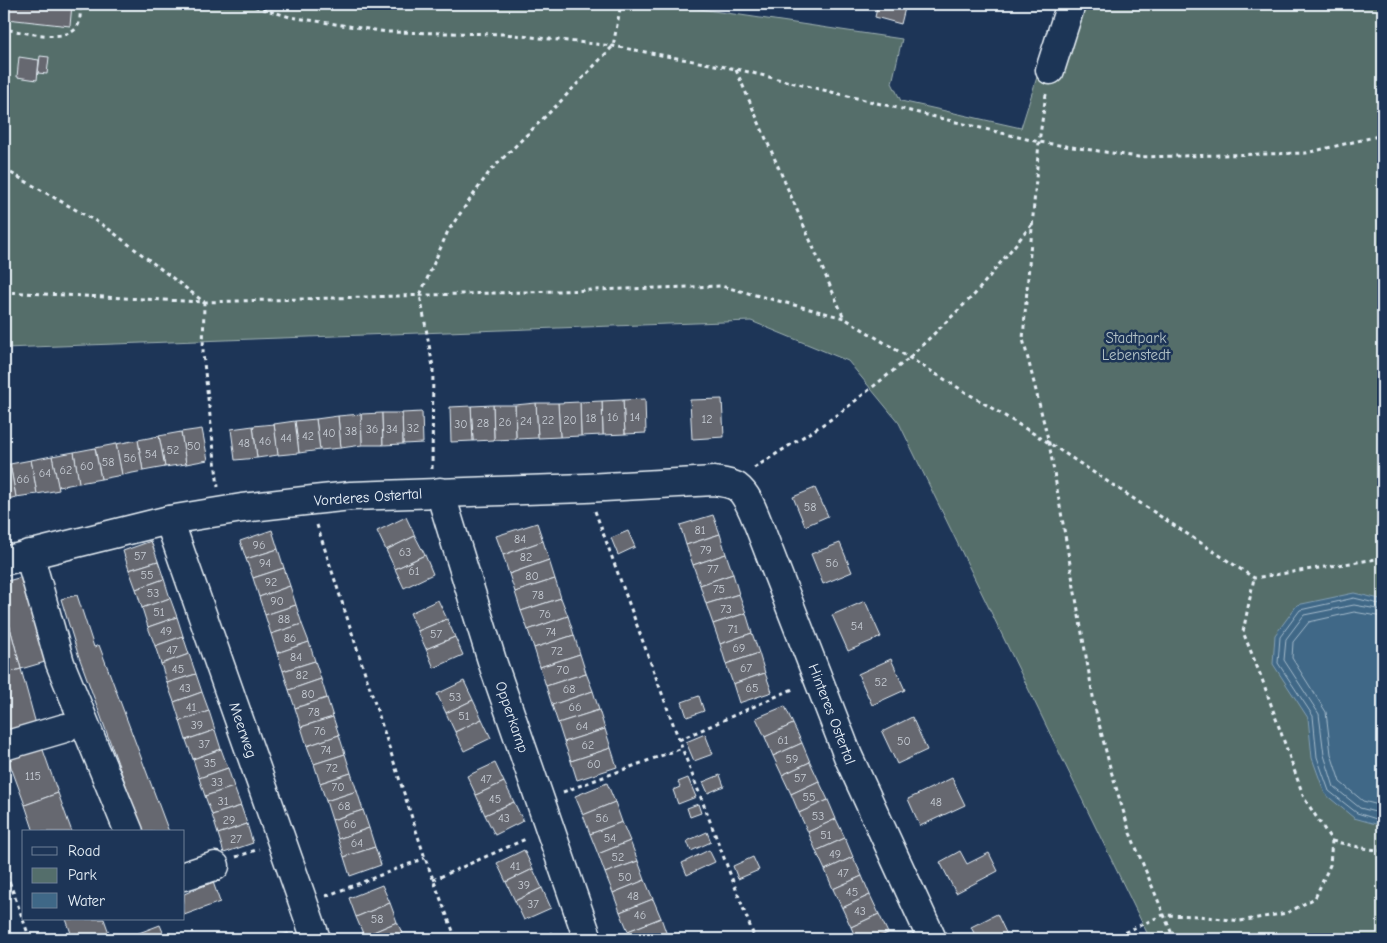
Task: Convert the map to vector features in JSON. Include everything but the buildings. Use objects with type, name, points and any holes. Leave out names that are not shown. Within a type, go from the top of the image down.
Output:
[{"type":"street","points":[[1050,70],[1071,4]]},
{"type":"street","name":"Vorderes Ostertal","points":[[16,557],[169,520],[221,511],[351,496],[586,488],[714,481],[738,487]]},
{"type":"street","name":"Hinteres Ostertal","points":[[738,487],[746,498],[760,526],[848,756],[932,939]]},
{"type":"street","name":"Opperkamp","points":[[436,492],[588,939]]},
{"type":"street","name":"Meerweg","points":[[169,520],[316,939]]},
{"type":"street","points":[[16,557],[128,830]]},
{"type":"street","points":[[4,746],[65,728]]},
{"type":"street","points":[[185,876],[215,866]]},
{"type":"path","points":[[4,52],[7,49],[9,30],[60,36],[70,34],[78,27],[82,4]]},
{"type":"path","points":[[246,4],[290,17],[387,32],[504,34],[613,46],[736,69],[1039,142],[1138,157],[1306,153],[1383,135]]},
{"type":"path","points":[[436,492],[433,367],[420,295],[448,231],[490,171],[613,46],[621,4]]},
{"type":"path","points":[[736,69],[844,318]]},
{"type":"path","points":[[1050,70],[1039,142],[1034,223],[1023,339],[1049,443],[1095,708],[1111,771],[1130,833],[1174,939]]},
{"type":"path","points":[[4,169],[106,227],[204,302]]},
{"type":"path","points":[[738,487],[748,472],[836,416],[908,359],[975,294],[1034,223]]},
{"type":"path","points":[[4,292],[204,302],[721,286],[844,318],[908,359],[1049,443],[1254,578],[1383,558]]},
{"type":"path","points":[[204,302],[203,354],[221,511]]},
{"type":"path","points":[[586,488],[755,939]]},
{"type":"path","points":[[313,500],[315,518],[425,858],[456,939]]},
{"type":"path","points":[[1110,939],[1163,915],[1198,916],[1240,921],[1287,913],[1315,898],[1330,865],[1332,841],[1304,798],[1262,679],[1243,632],[1254,578]]},
{"type":"path","points":[[679,740],[818,677]]},
{"type":"path","points":[[541,800],[682,748]]},
{"type":"path","points":[[433,880],[550,828]]},
{"type":"path","points":[[215,866],[281,840]]},
{"type":"path","points":[[1332,841],[1383,851]]},
{"type":"path","points":[[304,904],[425,858]]},
{"type":"path","points":[[4,867],[22,917]]},
{"type":"path","points":[[23,920],[30,939]]},
{"type":"green space","name":"Stadtpark Lebenstedt","points":[[4,4],[666,4],[902,39],[892,83],[901,101],[1021,128],[1060,4],[1383,4],[1383,939],[1150,939],[899,423],[848,361],[751,321],[4,348]]},
{"type":"water","points":[[1354,593],[1383,598],[1383,826],[1354,818],[1325,794],[1312,758],[1308,718],[1273,664],[1275,635],[1297,605]]}]
